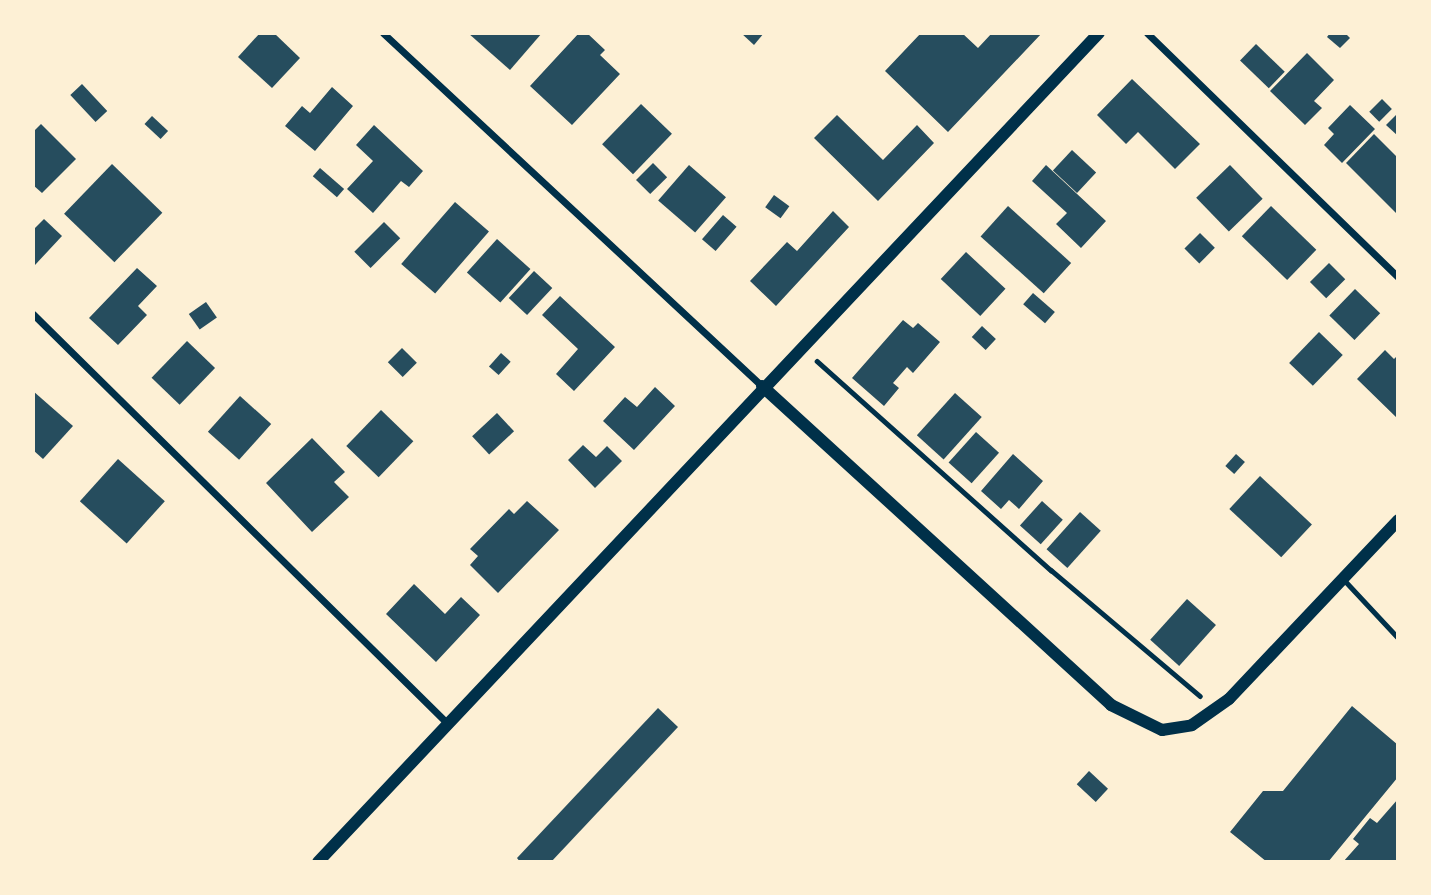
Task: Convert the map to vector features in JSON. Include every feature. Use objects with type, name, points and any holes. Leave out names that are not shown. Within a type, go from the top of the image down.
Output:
[{"type":"street","points":[[383,33],[762,386],[1111,705],[1162,730],[1192,725],[1215,708],[1283,646],[1398,520]]},
{"type":"street","points":[[318,862],[762,386],[1099,33]]},
{"type":"street","points":[[1147,33],[1398,277]]},
{"type":"street","points":[[33,314],[448,724]]},
{"type":"lane","points":[[1343,579],[1398,638]]},
{"type":"path","points":[[801,346],[1051,570],[1215,708]]},
{"type":"building","points":[[260,33],[274,33],[300,58],[272,88],[238,57]]},
{"type":"building","points":[[468,33],[542,33],[510,70]]},
{"type":"building","points":[[579,33],[587,33],[605,50],[600,55],[620,74],[572,125],[530,86]]},
{"type":"building","points":[[741,33],[764,33],[754,45]]},
{"type":"building","points":[[921,33],[962,33],[978,48],[992,33],[1042,33],[948,132],[885,71]]},
{"type":"building","points":[[1330,33],[1345,33],[1350,38],[1340,48],[1327,37]]},
{"type":"building","points":[[1256,44],[1285,72],[1269,88],[1240,61]]},
{"type":"building","points":[[1307,53],[1334,80],[1314,101],[1322,108],[1305,125],[1270,91]]},
{"type":"building","points":[[1132,79],[1200,144],[1175,169],[1138,132],[1126,144],[1097,115]]},
{"type":"building","points":[[82,84],[107,111],[96,122],[70,95]]},
{"type":"building","points":[[332,87],[353,106],[315,151],[285,126],[302,106],[310,113]]},
{"type":"building","points":[[1382,99],[1392,109],[1379,122],[1369,112]]},
{"type":"building","points":[[641,104],[672,134],[633,174],[602,144]]},
{"type":"building","points":[[1350,105],[1375,129],[1342,163],[1324,145],[1334,134],[1328,128]]},
{"type":"building","points":[[1398,113],[1398,136],[1386,125]]},
{"type":"building","points":[[837,115],[883,160],[917,125],[934,143],[878,201],[814,138]]},
{"type":"building","points":[[152,116],[168,131],[161,139],[144,124]]},
{"type":"building","points":[[41,124],[76,159],[42,193],[33,185],[33,132]]},
{"type":"building","points":[[374,125],[423,171],[409,187],[401,181],[373,213],[347,189],[373,161],[356,145]]},
{"type":"building","points":[[1374,134],[1398,158],[1398,215],[1346,163]]},
{"type":"building","points":[[1072,150],[1096,173],[1077,193],[1053,170]]},
{"type":"building","points":[[653,163],[667,177],[650,194],[636,180]]},
{"type":"building","points":[[112,164],[162,213],[114,262],[64,214]]},
{"type":"building","points":[[689,165],[726,197],[695,233],[658,200]]},
{"type":"building","points":[[1046,165],[1106,221],[1081,248],[1056,224],[1067,213],[1032,181]]},
{"type":"building","points":[[1230,165],[1263,199],[1229,231],[1196,198]]},
{"type":"building","points":[[320,168],[344,189],[337,197],[313,176]]},
{"type":"building","points":[[774,195],[789,206],[781,218],[765,207]]},
{"type":"building","points":[[455,202],[489,232],[435,293],[401,264]]},
{"type":"building","points":[[1008,206],[1071,263],[1044,293],[981,236]]},
{"type":"building","points":[[1271,206],[1316,250],[1287,280],[1242,236]]},
{"type":"building","points":[[833,211],[849,227],[776,306],[750,281],[787,242],[797,251]]},
{"type":"building","points":[[723,215],[737,227],[716,251],[702,239]]},
{"type":"building","points":[[44,219],[62,236],[35,265],[33,230]]},
{"type":"building","points":[[384,222],[400,238],[371,268],[354,252]]},
{"type":"building","points":[[1200,233],[1215,248],[1199,263],[1184,249]]},
{"type":"building","points":[[497,239],[530,269],[500,303],[467,272]]},
{"type":"building","points":[[966,252],[1005,289],[980,316],[941,279]]},
{"type":"building","points":[[1329,263],[1345,279],[1326,298],[1310,282]]},
{"type":"building","points":[[137,268],[157,286],[138,306],[147,315],[118,345],[89,318]]},
{"type":"building","points":[[534,271],[552,288],[527,315],[509,298]]},
{"type":"building","points":[[1355,289],[1380,313],[1354,340],[1329,316]]},
{"type":"building","points":[[1033,293],[1055,312],[1045,323],[1023,304]]},
{"type":"building","points":[[560,296],[615,347],[574,391],[556,374],[578,349],[542,315]]},
{"type":"building","points":[[206,302],[217,318],[200,330],[189,314]]},
{"type":"building","points":[[903,320],[913,328],[918,323],[940,342],[913,373],[907,367],[893,383],[899,388],[884,406],[852,378]]},
{"type":"building","points":[[982,326],[996,339],[986,350],[972,337]]},
{"type":"building","points":[[1319,332],[1343,355],[1313,386],[1289,363]]},
{"type":"building","points":[[187,341],[215,368],[180,405],[152,378]]},
{"type":"building","points":[[402,348],[417,363],[403,377],[388,362]]},
{"type":"building","points":[[1385,350],[1394,359],[1398,355],[1398,419],[1357,379]]},
{"type":"building","points":[[501,353],[511,362],[499,375],[489,366]]},
{"type":"building","points":[[655,387],[675,406],[634,450],[603,421],[625,397],[637,407]]},
{"type":"building","points":[[33,391],[73,426],[43,459],[33,450]]},
{"type":"building","points":[[955,393],[982,417],[944,459],[917,435]]},
{"type":"building","points":[[240,396],[271,424],[239,460],[208,432]]},
{"type":"building","points":[[381,410],[413,441],[379,477],[346,446]]},
{"type":"building","points":[[497,413],[514,431],[489,454],[472,436]]},
{"type":"building","points":[[976,432],[999,453],[972,483],[949,462]]},
{"type":"building","points":[[312,438],[345,472],[334,482],[349,497],[312,532],[266,483]]},
{"type":"building","points":[[583,445],[596,457],[607,446],[622,461],[595,488],[568,460]]},
{"type":"building","points":[[1013,454],[1043,481],[1019,509],[1009,500],[1001,509],[981,491]]},
{"type":"building","points":[[1236,454],[1245,462],[1234,474],[1225,466]]},
{"type":"building","points":[[118,459],[165,501],[127,544],[80,501]]},
{"type":"building","points":[[1260,476],[1312,524],[1281,557],[1229,509]]},
{"type":"building","points":[[527,501],[559,530],[498,593],[470,565],[478,556],[470,549],[509,509],[514,514]]},
{"type":"building","points":[[1042,501],[1063,520],[1041,544],[1020,526]]},
{"type":"building","points":[[1080,512],[1101,531],[1067,568],[1047,549]]},
{"type":"building","points":[[414,584],[445,614],[461,597],[480,615],[436,662],[386,614]]},
{"type":"building","points":[[1187,599],[1216,625],[1179,666],[1150,640]]},
{"type":"building","points":[[1352,706],[1398,745],[1398,777],[1328,862],[1267,862],[1230,832],[1263,791],[1283,791]]},
{"type":"building","points":[[658,708],[678,727],[551,862],[520,862],[517,858]]},
{"type":"building","points":[[1089,771],[1108,789],[1096,802],[1077,784]]},
{"type":"building","points":[[1398,799],[1398,862],[1343,862],[1359,844],[1353,839],[1370,818],[1377,823]]}]
